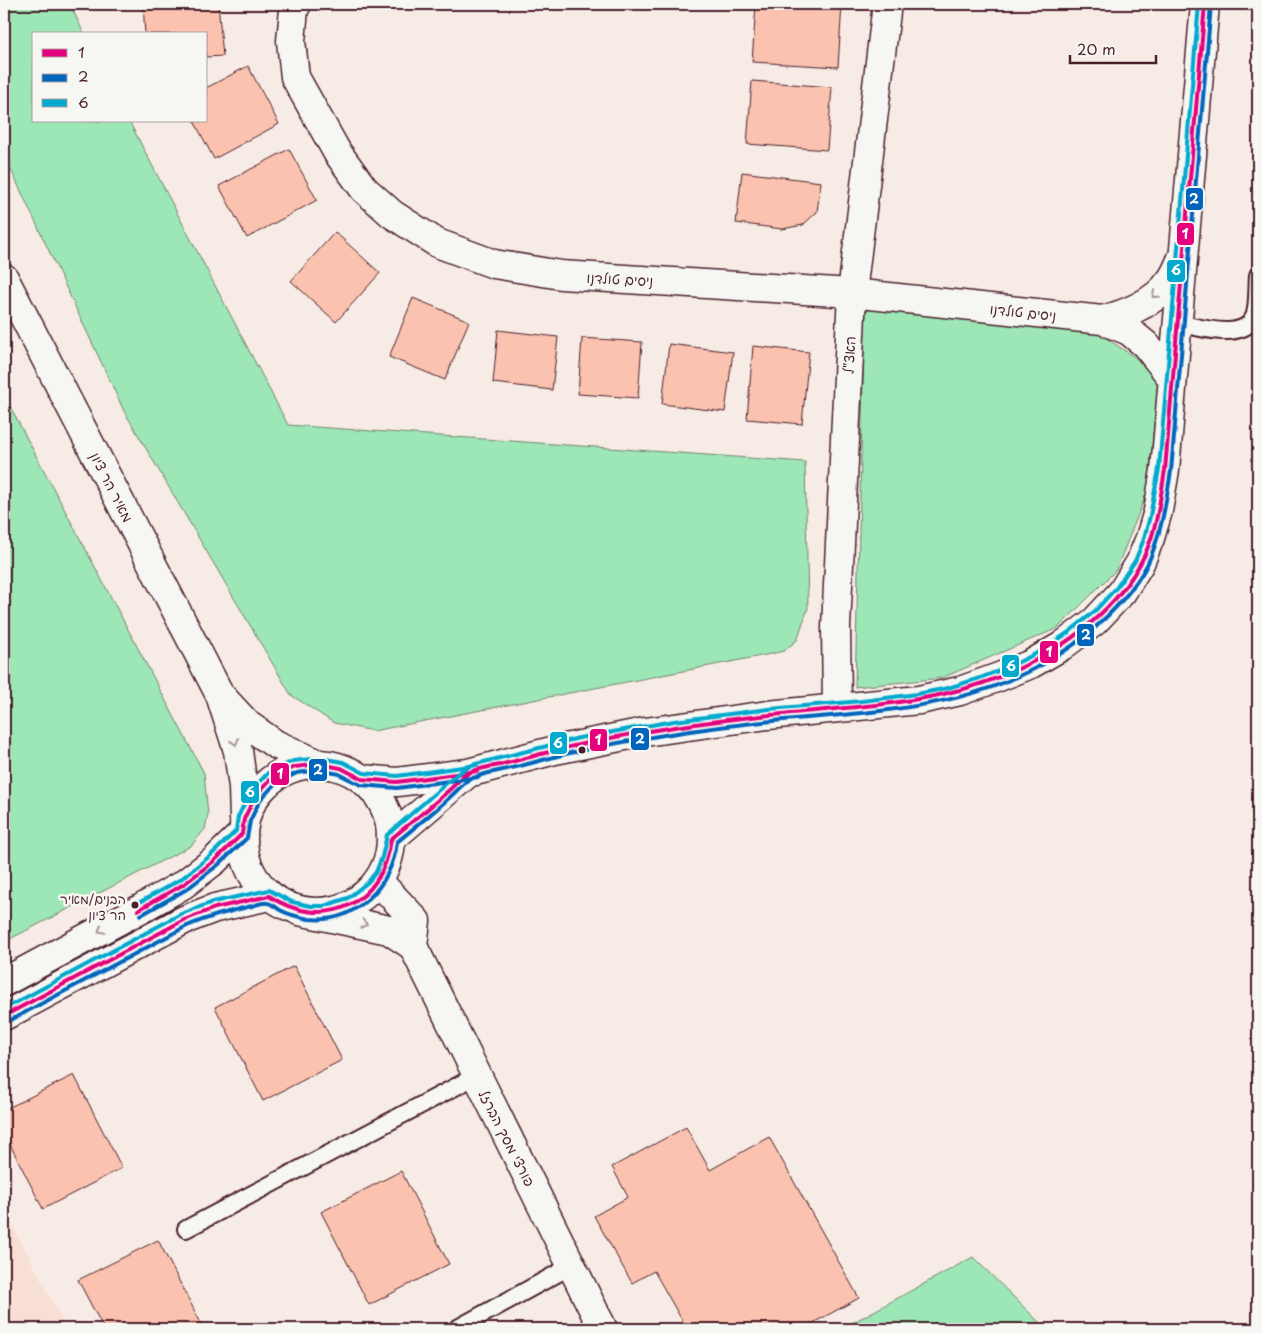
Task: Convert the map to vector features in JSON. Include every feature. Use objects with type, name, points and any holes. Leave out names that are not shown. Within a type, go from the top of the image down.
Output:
[{"type":"street","name":"ניסים טולדנו","points":[[297,4],[294,9],[291,41],[295,77],[337,152],[364,189],[392,214],[437,243],[494,264],[561,275],[852,293],[1102,320],[1135,335],[1146,345],[1172,378]]},
{"type":"street","name":"האצ\"ל","points":[[837,708],[836,627],[852,293],[887,4]]},
{"type":"street","points":[[362,779],[396,782],[468,773],[554,750],[645,732],[768,715],[919,700],[960,690],[1031,664],[1062,646],[1095,620],[1122,592],[1140,562],[1150,538],[1158,510],[1165,470],[1205,4]]},
{"type":"street","name":"ניסים טולדנו","points":[[1102,320],[1135,310],[1156,295],[1170,282],[1183,256]]},
{"type":"street","name":"מאיר הר ציון","points":[[4,278],[220,695],[238,751],[243,787],[243,827]]},
{"type":"street","name":"מאיר הר ציון","points":[[220,695],[248,725],[275,744],[319,764]]},
{"type":"street","points":[[4,982],[184,884],[214,861],[243,827],[255,796],[272,778],[295,767],[319,764],[341,768],[362,779],[378,796],[388,816],[391,839],[388,861],[378,881],[363,897],[343,908],[321,913],[299,911],[269,896],[254,879],[244,858],[243,827]]},
{"type":"street","points":[[391,839],[468,773]]},
{"type":"street","points":[[378,881],[416,920],[413,946]]},
{"type":"street","points":[[4,1016],[184,920],[215,908],[269,896]]},
{"type":"street","name":"פורצי מסך הברזל","points":[[299,911],[390,930],[413,946],[603,1329]]},
{"type":"lane","points":[[1177,323],[1231,332],[1243,329],[1254,314],[1258,275]]},
{"type":"lane","points":[[186,1228],[476,1076]]},
{"type":"lane","points":[[456,1329],[572,1266]]},
{"type":"shaded area","points":[[4,1209],[67,1329],[4,1329]]},
{"type":"green space","points":[[4,4],[70,4],[83,32],[32,32],[32,122],[130,122],[288,425],[805,462],[808,608],[797,640],[784,651],[761,656],[373,731],[334,723],[291,695],[124,411],[4,155]]},
{"type":"green space","points":[[865,305],[1100,334],[1136,358],[1158,382],[1148,490],[1116,570],[1058,628],[942,678],[855,687]]},
{"type":"green space","points":[[4,395],[204,773],[208,815],[205,829],[191,846],[4,942]]},
{"type":"green space","points":[[973,1257],[1046,1329],[841,1329]]},
{"type":"building","points":[[143,4],[218,4],[223,56],[208,57],[208,32],[145,32]]},
{"type":"building","points":[[756,4],[842,4],[838,67],[752,62]]},
{"type":"building","points":[[248,66],[279,124],[214,159],[195,122],[208,122],[208,87]]},
{"type":"building","points":[[752,81],[832,87],[827,150],[747,144]]},
{"type":"building","points":[[289,149],[317,200],[247,238],[219,186]]},
{"type":"building","points":[[742,172],[821,182],[817,212],[803,225],[782,229],[736,223]]},
{"type":"building","points":[[335,232],[380,273],[336,322],[291,281]]},
{"type":"building","points":[[413,298],[469,321],[445,380],[389,357]]},
{"type":"building","points":[[498,330],[558,337],[552,390],[493,383]]},
{"type":"building","points":[[582,338],[642,342],[638,398],[578,394]]},
{"type":"building","points":[[669,344],[733,352],[725,412],[662,404]]},
{"type":"building","points":[[753,346],[809,352],[802,424],[747,419]]},
{"type":"building","points":[[294,966],[342,1060],[263,1101],[215,1007]]},
{"type":"building","points":[[74,1075],[122,1168],[43,1209],[4,1133],[4,1110]]},
{"type":"building","points":[[686,1127],[710,1170],[769,1137],[859,1298],[802,1329],[687,1329],[654,1271],[632,1283],[594,1216],[628,1197],[612,1167]]},
{"type":"building","points":[[401,1171],[449,1264],[369,1305],[321,1212]]},
{"type":"building","points":[[158,1240],[204,1329],[104,1329],[78,1280]]},
{"type":"transit line","name":"6","points":[[4,1009],[181,914],[213,902],[269,890],[292,902],[311,906],[324,906],[348,898],[368,882],[376,872],[387,835],[457,774],[472,765],[579,738],[674,721],[769,709],[862,701],[948,688],[1011,666],[1041,651],[1095,611],[1117,587],[1135,561],[1144,539],[1159,469],[1199,4]]},
{"type":"transit line","name":"1","points":[[4,1016],[184,920],[215,908],[269,896],[290,907],[310,912],[330,911],[348,906],[363,896],[376,881],[386,862],[391,839],[463,777],[476,770],[569,747],[655,730],[741,718],[883,704],[920,699],[955,691],[990,681],[1025,666],[1060,646],[1094,620],[1115,599],[1140,564],[1154,530],[1159,506],[1165,470],[1205,4]]},
{"type":"transit line","name":"2","points":[[7,1022],[187,926],[211,917],[264,903],[270,904],[290,915],[309,919],[326,919],[356,908],[379,887],[388,873],[394,858],[397,842],[465,783],[480,775],[587,749],[667,735],[746,724],[899,709],[939,702],[979,692],[1017,677],[1054,658],[1090,632],[1122,601],[1141,575],[1152,554],[1165,507],[1171,471],[1211,5]]},
{"type":"transit line","name":"6","points":[[135,905],[181,879],[210,856],[236,831],[238,817],[250,792],[268,773],[293,761],[320,758],[343,762],[364,773],[397,776],[477,765]]},
{"type":"transit line","name":"1","points":[[138,910],[184,884],[214,861],[242,834],[244,819],[255,796],[272,778],[295,767],[319,764],[341,768],[362,779],[397,782],[478,771]]},
{"type":"transit line","name":"2","points":[[141,915],[187,889],[218,865],[247,838],[250,821],[260,800],[276,783],[297,773],[319,770],[339,774],[361,785],[397,788],[479,777]]},
{"type":"place","name":"הבנים/מאיר הר ציון","points":[[135,905]]}]
